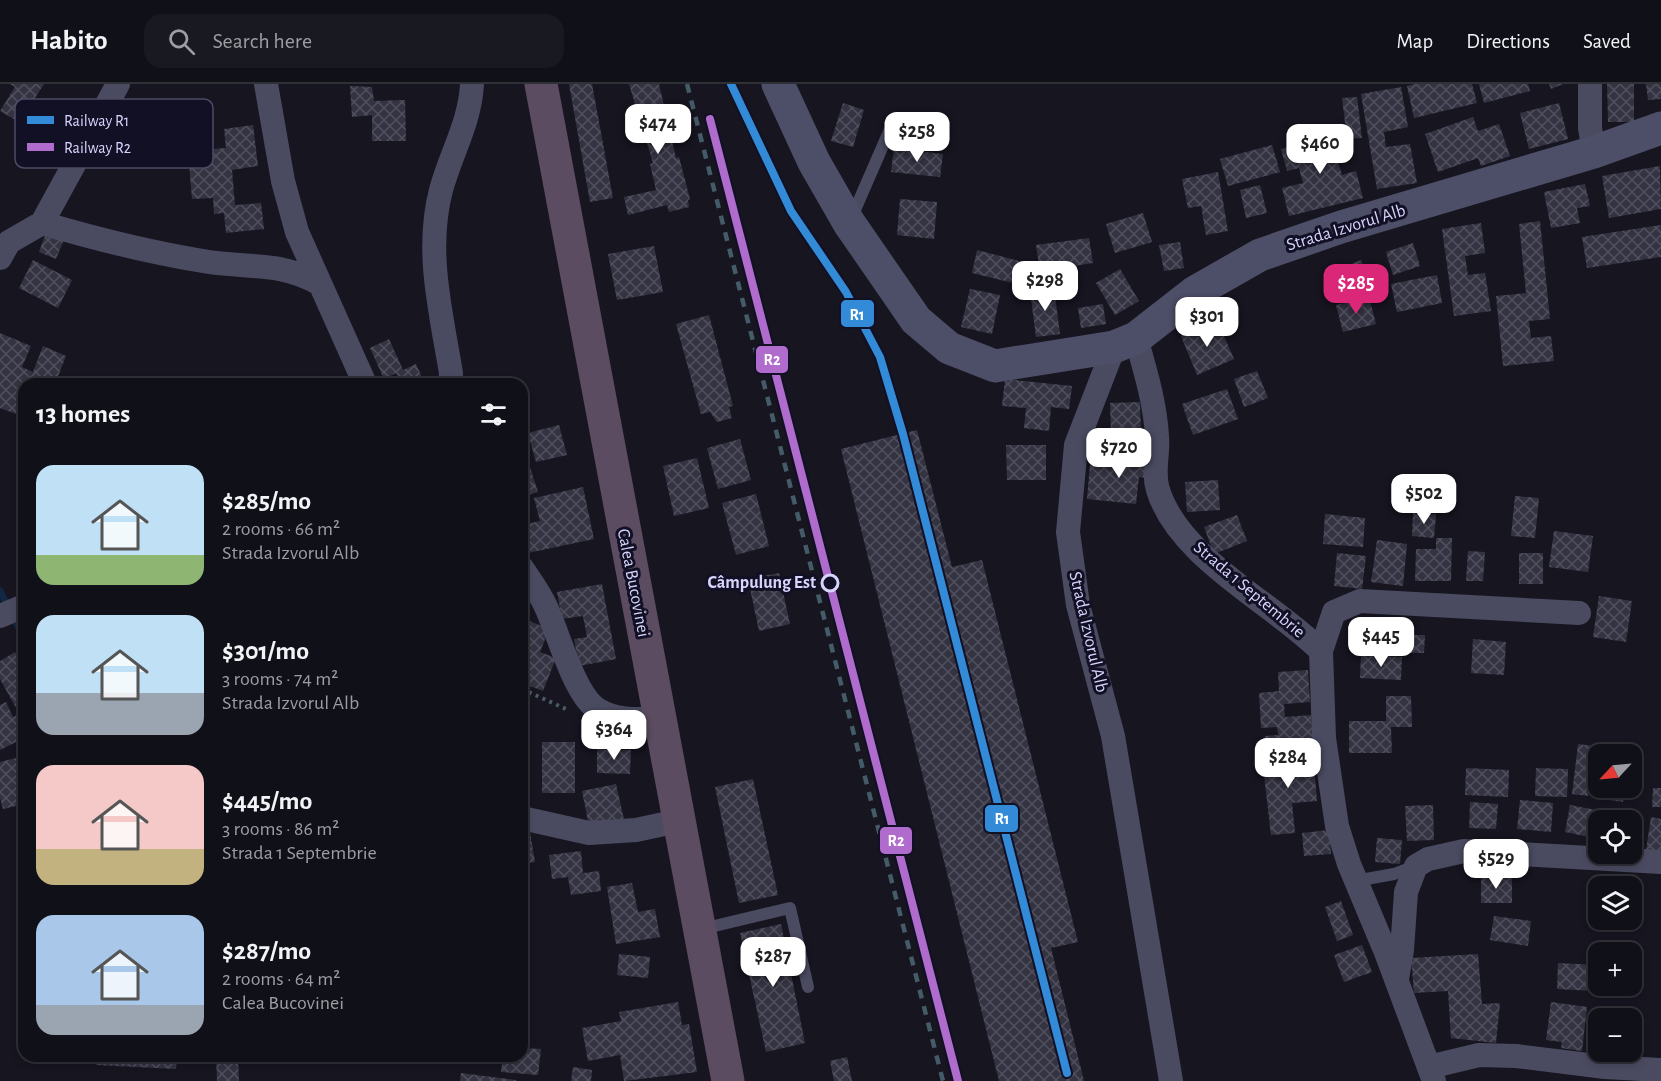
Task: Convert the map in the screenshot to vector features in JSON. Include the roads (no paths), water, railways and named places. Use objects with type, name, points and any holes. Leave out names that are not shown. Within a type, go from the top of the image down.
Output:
[{"type":"highway","name":"Calea Bucovinei","points":[[540,84],[728,1081]]},
{"type":"street","points":[[110,99],[118,84]]},
{"type":"street","points":[[266,84],[290,209],[307,256],[361,378]]},
{"type":"street","points":[[451,378],[433,257],[434,230],[441,189],[471,107],[472,84]]},
{"type":"street","points":[[778,84],[814,162],[849,223],[916,320],[950,348],[995,366],[1125,342]]},
{"type":"street","points":[[1590,84],[1590,128],[1594,152]]},
{"type":"street","name":"Strada Izvorul Alb","points":[[1171,1081],[1113,736],[1078,605],[1068,531],[1076,445],[1125,342],[1195,291],[1260,255],[1341,227],[1594,152],[1661,128]]},
{"type":"street","points":[[3,247],[42,223],[72,168]]},
{"type":"street","points":[[42,223],[132,246],[208,261],[290,269],[321,284]]},
{"type":"street","name":"Strada 1 Septembrie","points":[[1125,342],[1151,392],[1157,438],[1154,473],[1166,510],[1185,535],[1229,577],[1321,651],[1325,693],[1324,738],[1337,826],[1355,881],[1432,1074]]},
{"type":"street","points":[[528,577],[545,604],[582,692],[594,708],[611,716],[659,720]]},
{"type":"street","points":[[1321,651],[1334,612],[1360,601],[1579,613]]},
{"type":"street","points":[[528,819],[590,833],[636,830],[678,821]]},
{"type":"street","points":[[1396,982],[1402,950],[1406,892],[1416,866],[1428,859],[1464,851],[1661,862]]},
{"type":"street","points":[[1432,1074],[1479,1055],[1516,1056],[1605,1067],[1661,1070]]},
{"type":"lane","points":[[849,223],[891,127]]},
{"type":"lane","points":[[1355,881],[1394,874],[1416,866]]},
{"type":"lane","points":[[698,930],[790,908],[808,987]]},
{"type":"waterway","points":[[0,591],[18,626]]},
{"type":"railway","points":[[687,84],[943,1081]]},
{"type":"railway","points":[[731,84],[791,211],[846,292],[880,357],[903,434],[1067,1073]]},
{"type":"rail line","name":"R1","points":[[731,84],[791,211],[846,292],[880,357],[903,434],[1067,1073]]},
{"type":"rail line","name":"R2","points":[[710,119],[958,1081]]},
{"type":"place","name":"Câmpulung Est","points":[[830,583]]}]
